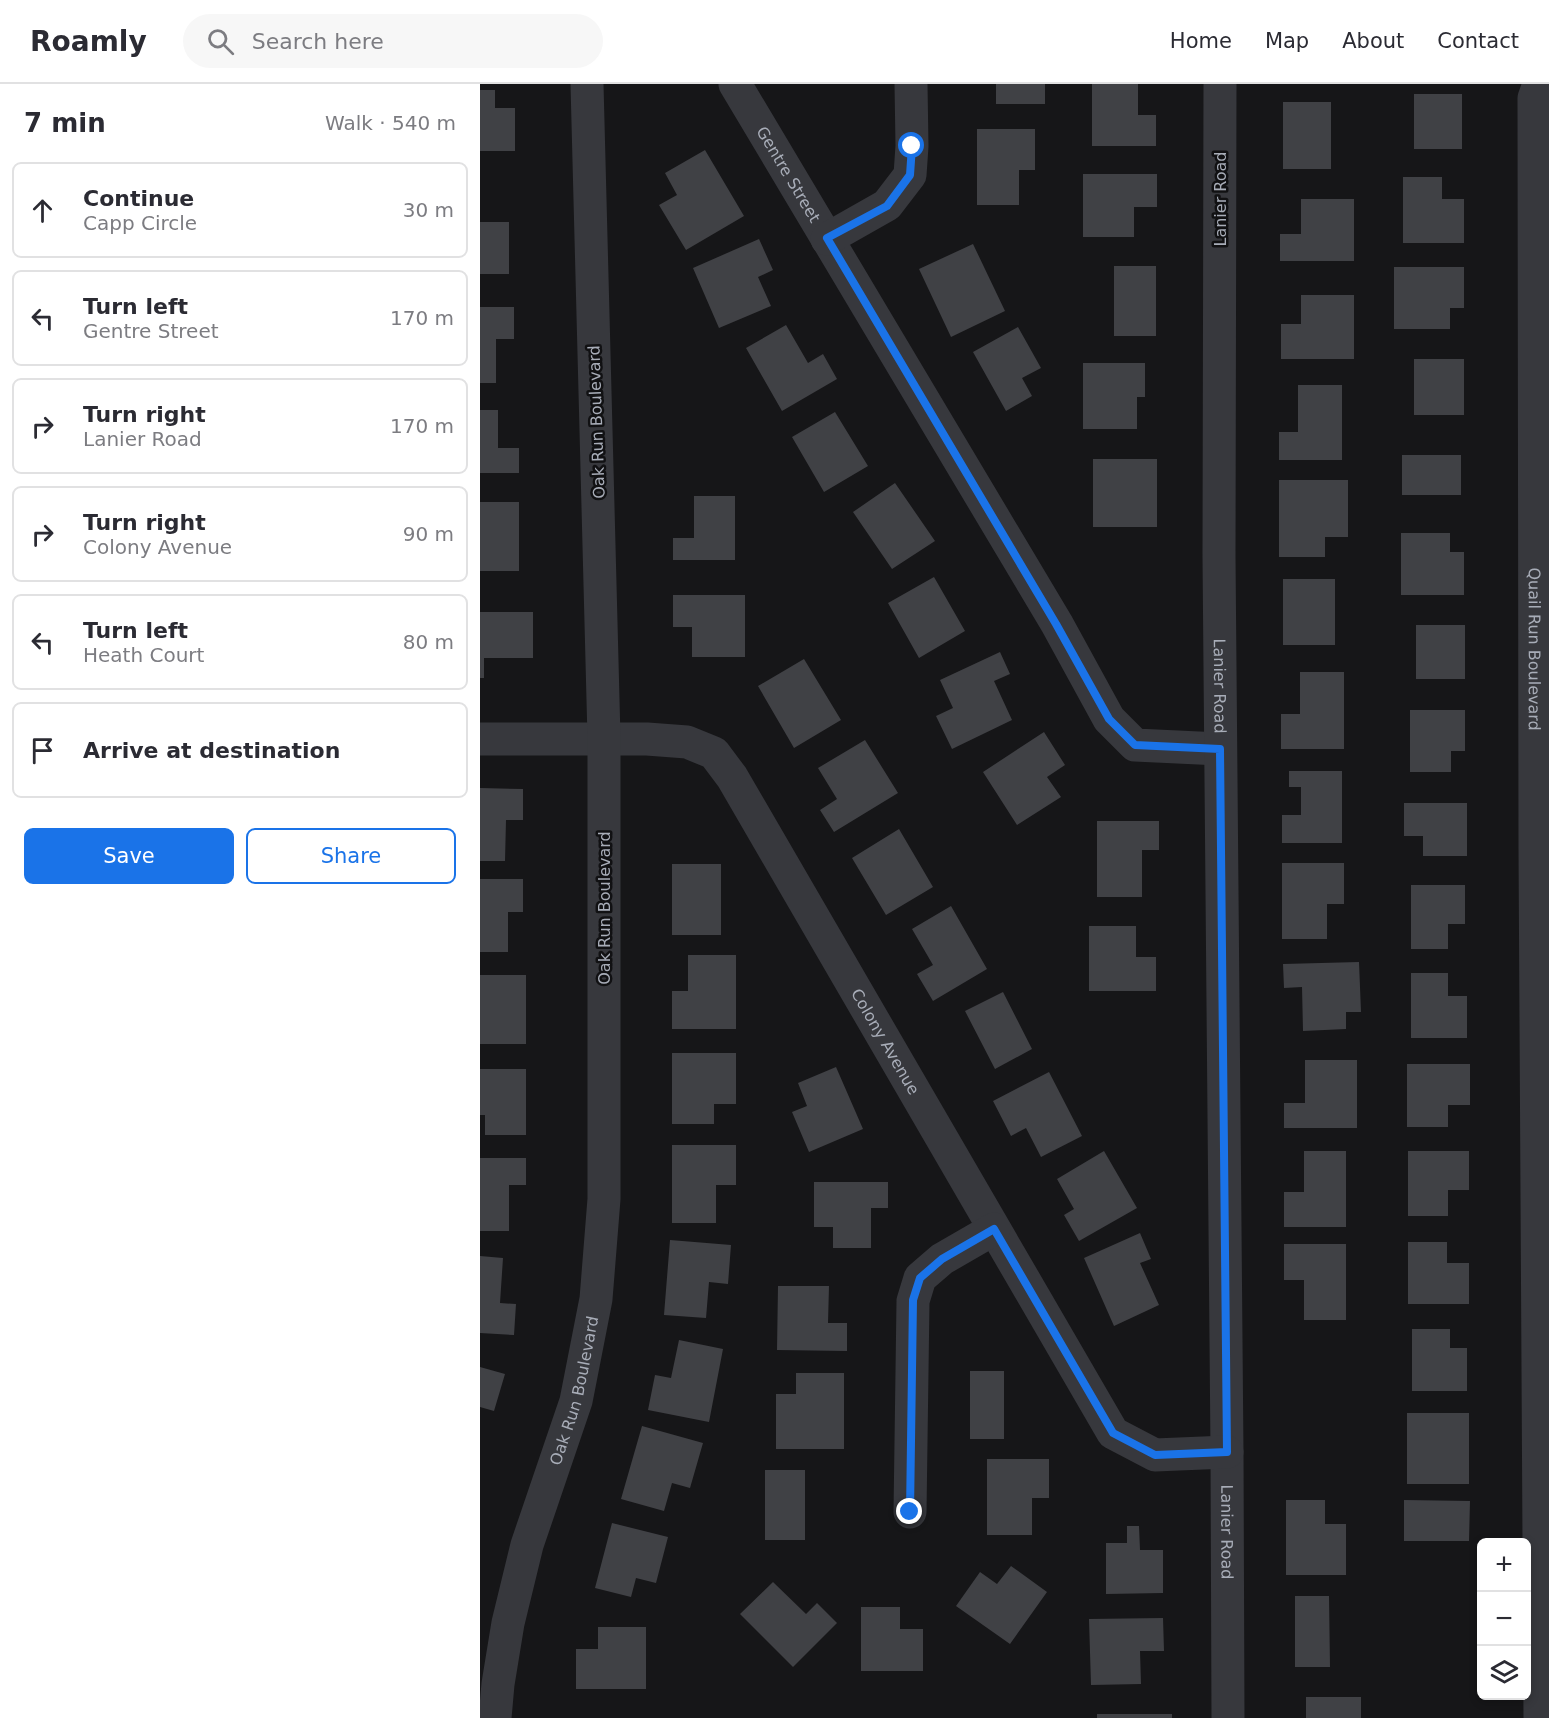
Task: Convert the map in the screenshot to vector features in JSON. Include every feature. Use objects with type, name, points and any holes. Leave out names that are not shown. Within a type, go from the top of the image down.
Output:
[{"type":"street","name":"Oak Run Boulevard","points":[[495,1718],[498,1684],[511,1612],[527,1545],[576,1401],[596,1299],[604,1199],[604,738],[587,84]]},
{"type":"street","name":"Gentre Street","points":[[735,84],[1056,624],[1109,719],[1135,745],[1220,749]]},
{"type":"street","points":[[827,238],[887,206],[910,175],[911,84]]},
{"type":"street","name":"Lanier Road","points":[[1220,84],[1219,556],[1228,1718]]},
{"type":"street","name":"Quail Run Boulevard","points":[[1539,84],[1533,98],[1542,485],[1544,1469],[1540,1718]]},
{"type":"street","name":"Colony Avenue","points":[[480,739],[647,739],[687,742],[714,753],[732,777],[1113,1433],[1155,1455],[1227,1452]]},
{"type":"street","points":[[910,1512],[913,1300],[920,1278],[942,1259],[994,1229]]},
{"type":"building","points":[[996,84],[1045,84],[1045,104],[996,104]]},
{"type":"building","points":[[1092,84],[1138,84],[1138,115],[1156,115],[1156,146],[1092,146]]},
{"type":"building","points":[[480,90],[495,90],[495,108],[515,108],[515,151],[480,151]]},
{"type":"building","points":[[1414,94],[1462,94],[1462,149],[1414,149]]},
{"type":"building","points":[[1283,102],[1331,102],[1331,169],[1283,169]]},
{"type":"building","points":[[977,129],[1035,129],[1035,170],[1019,170],[1019,205],[977,205]]},
{"type":"building","points":[[705,150],[744,216],[686,250],[659,205],[677,195],[665,173]]},
{"type":"building","points":[[1083,174],[1157,174],[1157,207],[1134,207],[1134,237],[1083,237]]},
{"type":"building","points":[[1403,177],[1442,177],[1442,199],[1464,199],[1464,243],[1403,243]]},
{"type":"building","points":[[1301,199],[1354,199],[1354,261],[1280,261],[1280,234],[1301,234]]},
{"type":"building","points":[[480,222],[509,222],[509,274],[480,274]]},
{"type":"building","points":[[759,239],[773,270],[758,277],[771,306],[719,328],[693,268]]},
{"type":"building","points":[[973,244],[1005,311],[951,337],[919,269]]},
{"type":"building","points":[[1114,266],[1156,266],[1156,336],[1114,336]]},
{"type":"building","points":[[1394,267],[1464,267],[1464,308],[1450,308],[1450,329],[1394,329]]},
{"type":"building","points":[[1301,295],[1354,295],[1354,359],[1281,359],[1281,324],[1301,324]]},
{"type":"building","points":[[480,307],[514,307],[514,339],[496,339],[496,383],[480,383]]},
{"type":"building","points":[[786,325],[808,363],[823,354],[837,379],[782,411],[746,348]]},
{"type":"building","points":[[1018,327],[1041,368],[1022,378],[1032,396],[1006,411],[973,352]]},
{"type":"building","points":[[1414,359],[1464,359],[1464,415],[1414,415]]},
{"type":"building","points":[[1083,363],[1145,363],[1145,397],[1137,397],[1137,429],[1083,429]]},
{"type":"building","points":[[1298,385],[1342,385],[1342,460],[1279,460],[1279,432],[1298,432]]},
{"type":"building","points":[[480,410],[498,410],[498,448],[519,448],[519,473],[480,473]]},
{"type":"building","points":[[835,412],[868,466],[824,492],[792,437]]},
{"type":"building","points":[[1402,455],[1461,455],[1461,495],[1402,495]]},
{"type":"building","points":[[1093,459],[1157,459],[1157,527],[1093,527]]},
{"type":"building","points":[[1279,480],[1348,480],[1348,537],[1325,537],[1325,557],[1279,557]]},
{"type":"building","points":[[895,483],[935,541],[892,569],[853,512]]},
{"type":"building","points":[[694,496],[735,496],[735,560],[673,560],[673,538],[694,538]]},
{"type":"building","points":[[480,502],[519,502],[519,571],[480,571]]},
{"type":"building","points":[[1401,533],[1450,533],[1450,552],[1464,552],[1464,595],[1401,595]]},
{"type":"building","points":[[934,577],[965,631],[919,658],[888,603]]},
{"type":"building","points":[[1283,579],[1335,579],[1335,645],[1283,645]]},
{"type":"building","points":[[673,595],[745,595],[745,657],[692,657],[692,627],[673,627]]},
{"type":"building","points":[[480,612],[533,612],[533,658],[484,658],[484,678],[480,678]]},
{"type":"building","points":[[1416,625],[1465,625],[1465,679],[1416,679]]},
{"type":"building","points":[[1000,652],[1010,674],[994,681],[1012,720],[952,749],[936,716],[953,708],[940,680]]},
{"type":"building","points":[[804,659],[841,720],[794,748],[758,686]]},
{"type":"building","points":[[1300,672],[1344,672],[1344,749],[1281,749],[1281,714],[1300,714]]},
{"type":"building","points":[[1410,710],[1465,710],[1465,751],[1451,751],[1451,772],[1410,772]]},
{"type":"building","points":[[1044,732],[1065,765],[1047,777],[1061,797],[1017,825],[983,772]]},
{"type":"building","points":[[865,740],[898,793],[834,832],[820,810],[837,799],[818,768]]},
{"type":"building","points":[[1289,771],[1342,771],[1342,843],[1282,843],[1282,815],[1301,815],[1301,787],[1289,787]]},
{"type":"building","points":[[480,788],[523,789],[523,820],[506,820],[505,861],[480,861]]},
{"type":"building","points":[[1404,803],[1467,803],[1467,856],[1423,856],[1423,836],[1404,836]]},
{"type":"building","points":[[1097,821],[1159,821],[1159,850],[1142,850],[1142,897],[1097,897]]},
{"type":"building","points":[[899,829],[933,887],[886,915],[852,858]]},
{"type":"building","points":[[1282,863],[1344,863],[1344,904],[1327,904],[1327,939],[1282,939]]},
{"type":"building","points":[[672,864],[721,864],[721,935],[672,935]]},
{"type":"building","points":[[480,879],[523,879],[523,912],[508,912],[508,952],[480,952]]},
{"type":"building","points":[[1411,885],[1465,885],[1465,924],[1448,924],[1448,949],[1411,949]]},
{"type":"building","points":[[951,906],[987,969],[933,1001],[917,974],[933,965],[912,929]]},
{"type":"building","points":[[1089,926],[1136,926],[1136,957],[1156,957],[1156,991],[1089,991]]},
{"type":"building","points":[[688,955],[736,955],[736,1029],[672,1029],[672,991],[688,991]]},
{"type":"building","points":[[1359,962],[1361,1012],[1346,1012],[1346,1029],[1303,1031],[1302,987],[1284,988],[1283,964]]},
{"type":"building","points":[[1411,973],[1448,973],[1448,996],[1467,996],[1467,1038],[1411,1038]]},
{"type":"building","points":[[480,975],[526,975],[526,1044],[480,1044]]},
{"type":"building","points":[[1003,992],[1032,1049],[995,1069],[965,1011]]},
{"type":"building","points":[[672,1053],[736,1053],[736,1104],[714,1104],[714,1124],[672,1124]]},
{"type":"building","points":[[1305,1060],[1357,1060],[1357,1128],[1284,1128],[1284,1103],[1305,1103]]},
{"type":"building","points":[[1407,1064],[1470,1064],[1470,1105],[1448,1105],[1448,1127],[1407,1127]]},
{"type":"building","points":[[836,1067],[863,1129],[809,1152],[792,1112],[807,1106],[798,1083]]},
{"type":"building","points":[[480,1069],[526,1069],[526,1135],[485,1135],[485,1115],[480,1115]]},
{"type":"building","points":[[1049,1072],[1082,1136],[1041,1157],[1026,1128],[1011,1136],[993,1101]]},
{"type":"building","points":[[672,1145],[736,1145],[736,1185],[716,1185],[716,1223],[672,1223]]},
{"type":"building","points":[[1104,1151],[1137,1208],[1079,1241],[1064,1215],[1074,1209],[1057,1179]]},
{"type":"building","points":[[1304,1151],[1346,1151],[1346,1227],[1284,1227],[1284,1192],[1304,1192]]},
{"type":"building","points":[[1408,1151],[1469,1151],[1469,1190],[1448,1190],[1448,1216],[1408,1216]]},
{"type":"building","points":[[480,1158],[526,1158],[526,1185],[509,1185],[509,1231],[480,1231]]},
{"type":"building","points":[[814,1182],[888,1182],[888,1208],[871,1208],[871,1248],[833,1248],[833,1227],[814,1227]]},
{"type":"building","points":[[1140,1233],[1151,1259],[1140,1263],[1159,1305],[1114,1326],[1084,1258]]},
{"type":"building","points":[[670,1240],[731,1245],[728,1284],[709,1282],[706,1318],[664,1315]]},
{"type":"building","points":[[1408,1242],[1447,1242],[1447,1263],[1469,1263],[1469,1304],[1408,1304]]},
{"type":"building","points":[[1284,1244],[1346,1244],[1346,1320],[1304,1320],[1304,1280],[1284,1280]]},
{"type":"building","points":[[480,1256],[503,1258],[500,1303],[516,1304],[514,1335],[480,1333]]},
{"type":"building","points":[[778,1286],[829,1286],[828,1323],[847,1323],[847,1351],[777,1350]]},
{"type":"building","points":[[1412,1329],[1450,1329],[1450,1348],[1467,1348],[1467,1391],[1412,1391]]},
{"type":"building","points":[[679,1340],[723,1349],[709,1422],[648,1410],[655,1375],[671,1378]]},
{"type":"building","points":[[480,1367],[505,1374],[494,1411],[480,1407]]},
{"type":"building","points":[[970,1371],[1004,1371],[1004,1439],[970,1439]]},
{"type":"building","points":[[796,1373],[844,1373],[844,1449],[776,1449],[776,1394],[796,1394]]},
{"type":"building","points":[[1407,1413],[1469,1413],[1469,1484],[1407,1484]]},
{"type":"building","points":[[642,1426],[703,1443],[690,1488],[672,1483],[664,1511],[621,1499]]},
{"type":"building","points":[[987,1459],[1049,1459],[1049,1498],[1032,1498],[1032,1535],[987,1535]]},
{"type":"building","points":[[765,1470],[805,1470],[805,1540],[765,1540]]},
{"type":"building","points":[[1286,1500],[1325,1500],[1325,1524],[1346,1524],[1346,1575],[1286,1575]]},
{"type":"building","points":[[1404,1500],[1470,1501],[1469,1541],[1404,1541]]},
{"type":"building","points":[[612,1523],[668,1537],[656,1583],[636,1578],[631,1597],[595,1588]]},
{"type":"building","points":[[1127,1526],[1139,1526],[1140,1550],[1163,1550],[1163,1593],[1106,1594],[1106,1543],[1127,1543]]},
{"type":"building","points":[[1011,1566],[1047,1592],[1010,1644],[956,1606],[980,1572],[997,1584]]},
{"type":"building","points":[[773,1582],[806,1614],[817,1603],[837,1623],[793,1667],[740,1614]]},
{"type":"building","points":[[1295,1596],[1329,1596],[1330,1667],[1295,1667]]},
{"type":"building","points":[[861,1607],[900,1607],[900,1629],[923,1629],[923,1671],[861,1671]]},
{"type":"building","points":[[1163,1618],[1164,1651],[1140,1651],[1141,1684],[1091,1685],[1089,1619]]},
{"type":"building","points":[[598,1627],[646,1627],[646,1689],[576,1689],[576,1649],[598,1649]]},
{"type":"building","points":[[1306,1697],[1361,1697],[1361,1718],[1306,1718]]},
{"type":"building","points":[[1097,1714],[1172,1714],[1172,1718],[1097,1718]]},
{"type":"route","points":[[910,1512],[913,1300],[920,1278],[942,1259],[994,1229],[1113,1433],[1155,1455],[1227,1452],[1220,749],[1135,745],[1109,719],[1056,624],[827,238],[887,206],[910,175],[912,146]]}]
